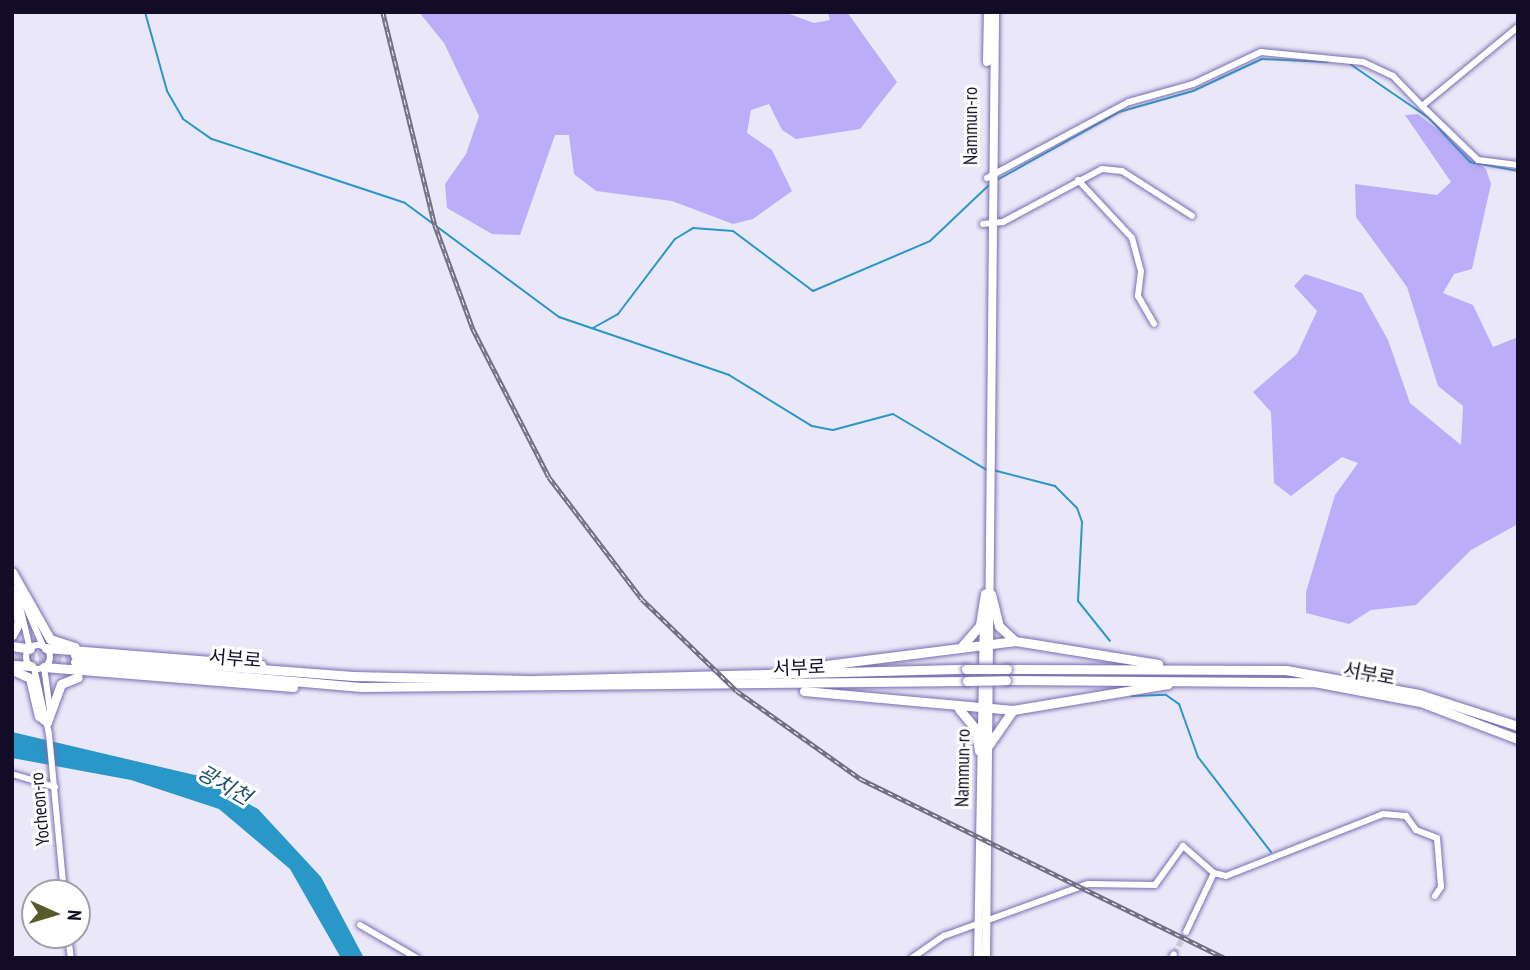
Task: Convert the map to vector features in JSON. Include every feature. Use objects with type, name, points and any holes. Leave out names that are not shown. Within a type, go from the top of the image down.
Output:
[{"type":"highway","points":[[12,575],[50,639],[97,651]]},
{"type":"highway","points":[[12,589],[19,622],[12,635]]},
{"type":"highway","points":[[988,594],[999,626],[1015,641]]},
{"type":"highway","points":[[961,646],[980,625],[988,594]]},
{"type":"highway","points":[[741,675],[1015,641],[1122,661],[1216,668]]},
{"type":"highway","points":[[12,646],[30,649]]},
{"type":"highway","points":[[45,647],[353,676]]},
{"type":"highway","name":"서부로","points":[[1518,726],[1339,677],[1216,668],[966,669],[741,675],[353,676],[75,659],[361,687],[743,687],[1006,680],[1217,679],[1360,689],[1420,702],[1518,739]]},
{"type":"highway","points":[[12,667],[36,667],[95,676],[361,687]]},
{"type":"highway","points":[[12,667],[30,678],[39,716],[47,722],[61,684],[95,676]]},
{"type":"highway","points":[[743,687],[865,694],[958,708],[1013,710],[1132,687],[1217,679]]},
{"type":"highway","points":[[958,708],[972,720],[979,751]]},
{"type":"highway","points":[[988,746],[1013,710]]},
{"type":"main road","name":"Nammun-ro","points":[[978,958],[982,927],[988,746],[985,710],[988,594],[988,12]]},
{"type":"main road","name":"Nammun-ro","points":[[989,178],[995,12]]},
{"type":"main road","name":"Nammun-ro","points":[[985,710],[979,751],[982,927],[986,958]]},
{"type":"street","points":[[1422,106],[1518,26]]},
{"type":"street","points":[[1509,33],[1518,37]]},
{"type":"street","points":[[989,178],[1129,102],[1193,84],[1261,52],[1363,62],[1393,76],[1478,160],[1518,165]]},
{"type":"street","points":[[987,224],[1102,169],[1122,171],[1192,216]]},
{"type":"street","points":[[1078,180],[1132,238],[1141,271],[1138,296],[1154,324]]},
{"type":"street","points":[[12,575],[50,660],[36,667],[30,649],[12,575]]},
{"type":"street","points":[[30,649],[45,647]]},
{"type":"street","name":"Yocheon-ro","points":[[36,667],[49,734],[63,879]]},
{"type":"street","points":[[12,774],[54,784]]},
{"type":"street","points":[[1214,873],[1257,868],[1382,814],[1401,814],[1437,838],[1441,887],[1435,896]]},
{"type":"street","points":[[912,958],[944,936],[982,927],[1088,884],[1155,885],[1188,845],[1214,873]]},
{"type":"street","points":[[1186,932],[1214,873]]},
{"type":"street","points":[[360,925],[417,958]]},
{"type":"shaded area","points":[[419,12],[784,12],[814,23],[830,20],[828,12],[847,12],[897,82],[860,129],[796,139],[782,130],[769,104],[751,110],[747,133],[772,150],[792,191],[753,219],[733,224],[672,201],[596,191],[574,174],[569,135],[555,135],[520,235],[492,234],[447,208],[445,184],[466,154],[479,116],[444,43]]},
{"type":"shaded area","points":[[1418,114],[1486,169],[1491,184],[1472,269],[1454,274],[1443,293],[1473,305],[1493,347],[1518,337],[1518,524],[1471,550],[1416,605],[1371,610],[1349,624],[1306,613],[1306,592],[1335,495],[1358,463],[1342,457],[1291,496],[1274,483],[1271,412],[1253,392],[1297,354],[1317,311],[1294,286],[1305,274],[1362,293],[1388,340],[1410,403],[1461,445],[1463,406],[1438,386],[1407,287],[1356,217],[1355,184],[1437,195],[1451,182],[1405,115]]},
{"type":"water","points":[[12,732],[199,776],[258,809],[321,877],[364,958],[341,958],[290,869],[219,809],[131,780],[12,758]]},
{"type":"waterway","points":[[145,12],[167,91],[183,119],[212,139],[405,203],[559,317],[729,375],[812,426],[833,430],[893,414],[987,470]]},
{"type":"waterway","points":[[997,180],[1119,112],[1193,91],[1262,59],[1327,62]]},
{"type":"waterway","points":[[1350,64],[1429,118],[1470,162],[1518,171]]},
{"type":"waterway","points":[[593,328],[618,314],[675,239],[693,228],[733,231],[813,291],[930,241],[989,185]]},
{"type":"waterway","points":[[993,470],[1055,486],[1077,508],[1082,522],[1078,601],[1110,641]]},
{"type":"waterway","points":[[1131,696],[1166,695],[1179,704],[1198,757],[1271,852]]},
{"type":"tunnel","points":[[25,650],[75,655]]},
{"type":"tunnel","points":[[12,657],[75,662]]},
{"type":"tunnel","points":[[1174,954],[1186,932]]},
{"type":"railway","points":[[383,12],[435,225],[473,329],[549,477],[642,599],[737,691],[861,779],[1225,958]]},
{"type":"water label","name":"광치천","points":[[224,785]]}]
